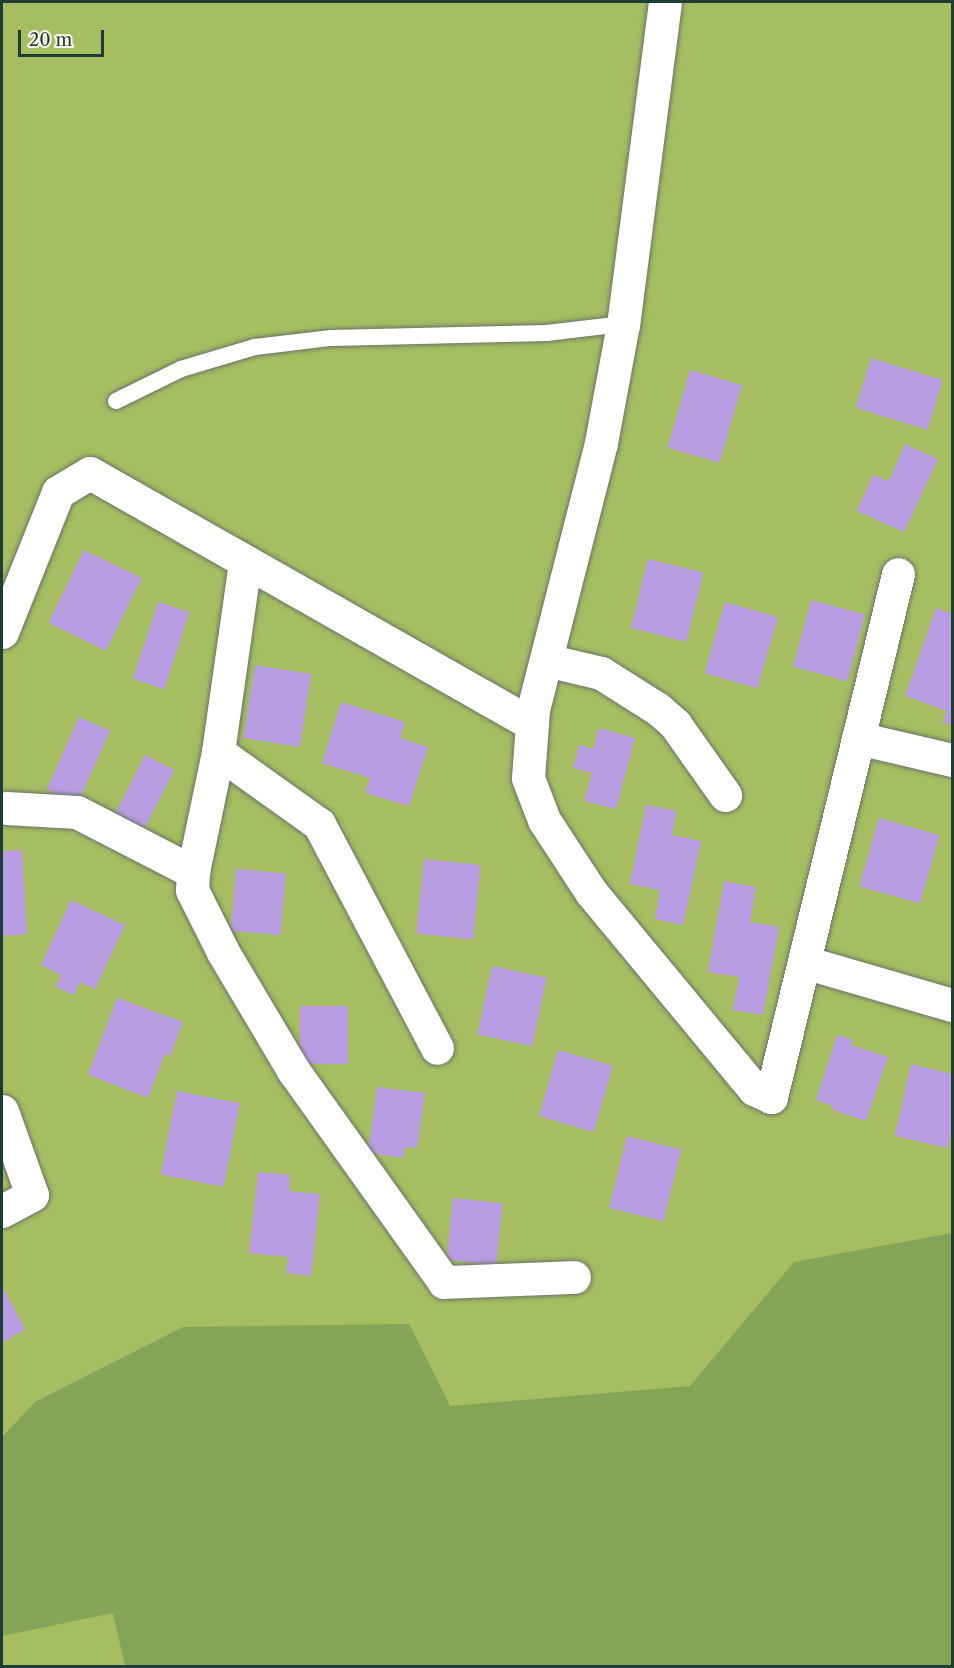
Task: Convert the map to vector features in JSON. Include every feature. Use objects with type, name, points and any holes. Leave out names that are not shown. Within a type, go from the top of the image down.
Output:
[{"type":"street","points":[[665,2],[623,324],[601,443],[533,710],[528,778],[544,820],[598,901],[754,1089],[771,1096],[898,574]]},
{"type":"street","points":[[2,632],[58,492],[90,473],[532,724]]},
{"type":"street","points":[[245,562],[218,752],[193,872],[192,890],[218,942],[293,1070],[444,1282],[574,1277]]},
{"type":"street","points":[[546,660],[601,673],[658,709],[675,724],[724,795]]},
{"type":"street","points":[[858,738],[952,760]]},
{"type":"street","points":[[218,752],[319,824],[437,1048]]},
{"type":"street","points":[[6,808],[77,812],[193,872]]},
{"type":"street","points":[[804,962],[952,1005]]},
{"type":"street","points":[[2,1111],[32,1195],[2,1212]]},
{"type":"lane","points":[[116,401],[181,369],[255,347],[331,338],[547,333],[623,324]]},
{"type":"green space","points":[[2,2],[952,2],[952,1666],[2,1666]]},
{"type":"green space","points":[[952,1233],[952,1666],[125,1666],[113,1613],[2,1636],[2,1437],[35,1402],[183,1327],[409,1324],[450,1406],[690,1386],[794,1262]]},
{"type":"building","points":[[871,358],[943,380],[928,430],[856,408]]},
{"type":"building","points":[[690,370],[742,385],[720,463],[668,448]]},
{"type":"building","points":[[905,444],[938,459],[904,532],[857,511],[873,475],[889,481]]},
{"type":"building","points":[[84,550],[142,578],[106,651],[48,623]]},
{"type":"building","points":[[648,559],[703,573],[686,642],[631,628]]},
{"type":"building","points":[[811,600],[865,614],[847,681],[793,667]]},
{"type":"building","points":[[158,602],[189,612],[164,689],[133,679]]},
{"type":"building","points":[[725,602],[778,617],[757,688],[705,673]]},
{"type":"building","points":[[936,608],[952,614],[952,725],[943,722],[947,711],[905,696]]},
{"type":"building","points":[[255,665],[311,674],[300,747],[243,738]]},
{"type":"building","points":[[341,702],[405,722],[400,738],[428,747],[409,806],[365,793],[370,778],[322,763]]},
{"type":"building","points":[[79,717],[110,731],[78,803],[47,789]]},
{"type":"building","points":[[599,728],[635,738],[616,809],[584,801],[592,773],[573,768],[579,745],[593,749]]},
{"type":"building","points":[[145,755],[174,770],[139,839],[110,824]]},
{"type":"building","points":[[646,805],[677,811],[672,835],[701,841],[683,925],[655,919],[660,890],[630,884]]},
{"type":"building","points":[[879,818],[940,835],[920,904],[859,886]]},
{"type":"building","points":[[22,850],[27,934],[2,936],[2,851]]},
{"type":"building","points":[[424,859],[481,865],[473,940],[416,934]]},
{"type":"building","points":[[236,869],[286,873],[280,935],[231,931]]},
{"type":"building","points":[[724,881],[756,887],[750,922],[779,927],[763,1015],[733,1010],[739,977],[708,972]]},
{"type":"building","points":[[71,900],[125,925],[95,989],[80,982],[74,995],[56,987],[61,975],[41,965]]},
{"type":"building","points":[[492,966],[547,978],[532,1046],[477,1034]]},
{"type":"building","points":[[117,998],[183,1022],[170,1056],[165,1054],[148,1098],[88,1075]]},
{"type":"building","points":[[300,1006],[348,1006],[348,1064],[300,1064]]},
{"type":"building","points":[[837,1035],[853,1040],[851,1045],[888,1057],[866,1121],[832,1110],[833,1106],[816,1100]]},
{"type":"building","points":[[558,1050],[613,1066],[594,1132],[539,1116]]},
{"type":"building","points":[[911,1064],[952,1074],[952,1127],[948,1148],[895,1136]]},
{"type":"building","points":[[377,1087],[425,1093],[417,1148],[405,1147],[403,1158],[368,1153]]},
{"type":"building","points":[[177,1091],[240,1103],[224,1187],[161,1174]]},
{"type":"building","points":[[627,1136],[681,1150],[663,1221],[609,1208]]},
{"type":"building","points":[[258,1172],[290,1175],[289,1191],[320,1194],[311,1276],[286,1273],[288,1257],[249,1253]]},
{"type":"building","points":[[453,1198],[503,1203],[496,1265],[447,1260]]},
{"type":"building","points":[[2,1286],[25,1329],[2,1343]]}]
